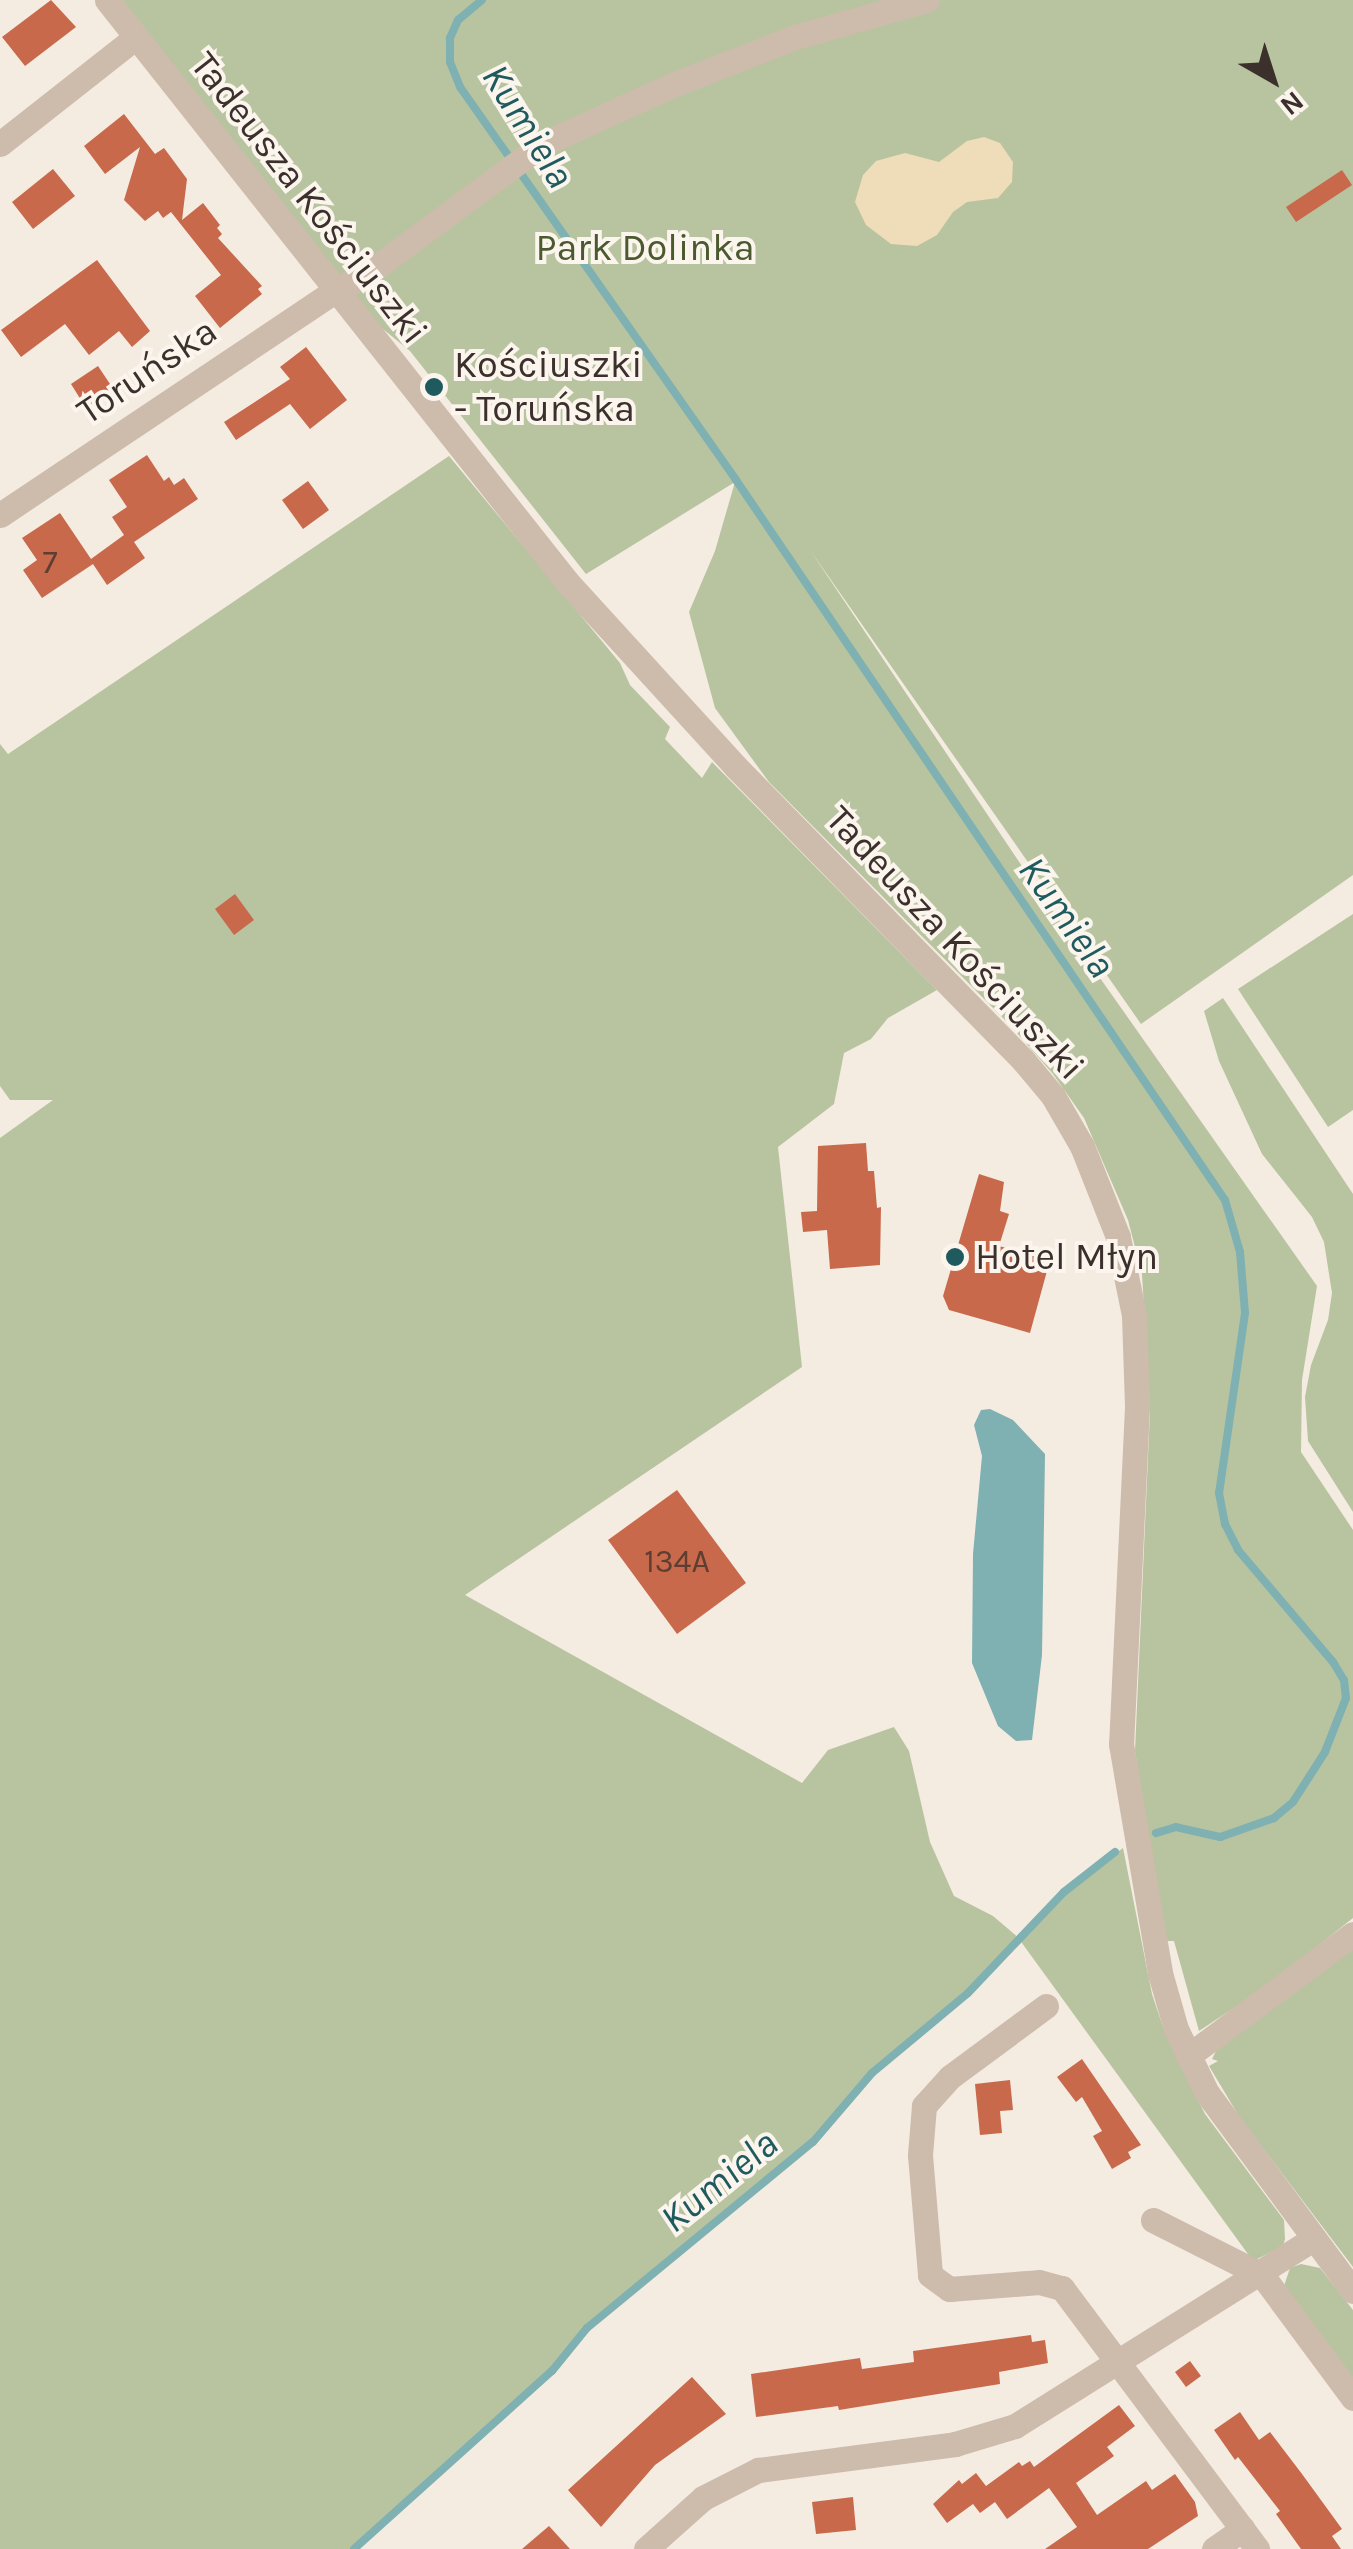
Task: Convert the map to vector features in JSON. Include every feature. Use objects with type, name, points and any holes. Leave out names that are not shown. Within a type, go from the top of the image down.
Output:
[{"type":"street","name":"Tadeusza Kościuszki","points":[[106,0],[568,584],[736,766],[1024,1060],[1053,1096],[1082,1146],[1122,1251],[1136,1344],[1137,1406],[1121,1744],[1160,1974],[1188,2056],[1216,2108],[1353,2290]]},
{"type":"street","name":"Toruńska","points":[[0,515],[336,290],[367,274],[531,152],[670,86],[795,37],[927,0]]},
{"type":"street","points":[[0,144],[136,37]]},
{"type":"street","points":[[1188,2056],[1353,1934]]},
{"type":"street","points":[[1046,2006],[950,2076],[924,2106],[920,2155],[930,2276],[949,2289],[1038,2282],[1062,2288],[1250,2539],[1214,2549]]},
{"type":"street","points":[[1153,2220],[1262,2274],[1353,2398]]},
{"type":"street","points":[[646,2549],[703,2498],[745,2475],[776,2466],[982,2438],[1015,2426],[1120,2364],[1313,2239]]},
{"type":"green space","name":"Park Dolinka","points":[[121,0],[1353,0],[1353,875],[1141,1024],[810,550],[1038,890],[1317,1286],[1302,1380],[1301,1452],[1353,1530],[1353,1918],[1270,1984],[1199,2031],[1174,1941],[1166,1941],[1135,1751],[1150,1412],[1142,1274],[1128,1220],[1084,1118],[1053,1074],[1008,1023],[769,782],[715,708],[689,612],[715,551],[735,482],[586,574],[410,351],[378,325]]},
{"type":"green space","points":[[449,456],[620,663],[630,685],[670,727],[665,739],[702,778],[712,762],[937,990],[888,1018],[871,1039],[844,1053],[834,1104],[778,1147],[802,1367],[465,1595],[802,1783],[828,1750],[894,1727],[909,1751],[930,1842],[954,1896],[993,1916],[1019,1938],[1064,1892],[1123,1848],[1152,1994],[1165,2033],[1205,2114],[1284,2220],[1285,2239],[1283,2246],[1253,2261],[1019,1939],[968,1993],[872,2073],[813,2142],[588,2328],[552,2371],[354,2549],[0,2549],[0,1138],[53,1100],[10,1100],[0,1086],[0,744],[8,754]]},
{"type":"green space","points":[[1353,914],[1353,1110],[1328,1127],[1238,989]]},
{"type":"green space","points":[[1223,998],[1353,1194],[1353,1512],[1308,1441],[1305,1397],[1332,1293],[1324,1242],[1312,1217],[1262,1154],[1219,1061],[1204,1011]]},
{"type":"green space","points":[[1353,1947],[1353,2267],[1240,2118],[1209,2066],[1218,2061],[1212,2059],[1217,2049]]},
{"type":"green space","points":[[1301,2264],[1320,2268],[1353,2310],[1353,2383],[1284,2286],[1290,2268]]},
{"type":"sand","points":[[984,137],[1000,143],[1013,162],[1012,182],[998,198],[967,202],[953,212],[937,235],[917,246],[891,244],[866,225],[855,202],[863,175],[876,161],[905,153],[939,162],[967,141]]},
{"type":"water","points":[[990,1409],[1013,1420],[1045,1454],[1042,1655],[1032,1740],[1016,1741],[998,1726],[972,1663],[973,1554],[982,1456],[974,1425],[981,1410]]},
{"type":"building","points":[[51,0],[76,27],[25,66],[2,37]]},
{"type":"building","points":[[124,114],[155,154],[164,148],[187,179],[182,220],[203,203],[220,225],[217,228],[222,234],[218,238],[262,286],[258,289],[262,294],[220,328],[195,296],[221,275],[171,212],[163,218],[158,211],[145,221],[124,200],[140,147],[105,174],[84,146]]},
{"type":"building","points":[[53,169],[75,196],[33,229],[12,202]]},
{"type":"building","points":[[1342,170],[1352,185],[1296,222],[1286,207]]},
{"type":"building","points":[[97,260],[150,331],[132,347],[119,331],[89,355],[65,324],[21,357],[1,330]]},
{"type":"building","points":[[306,347],[347,400],[310,429],[290,404],[236,440],[224,422],[290,379],[280,367]]},
{"type":"building","points":[[98,366],[114,390],[86,408],[71,384]]},
{"type":"building","points":[[147,455],[164,481],[169,477],[174,485],[184,478],[198,499],[134,542],[145,558],[107,585],[93,564],[42,598],[23,570],[37,560],[22,538],[60,513],[91,559],[124,535],[112,517],[127,507],[109,480]]},
{"type":"building","points":[[308,481],[329,510],[303,529],[282,500]]},
{"type":"building","points":[[235,894],[254,920],[234,935],[215,909]]},
{"type":"building","points":[[866,1143],[868,1171],[874,1171],[877,1208],[881,1207],[880,1265],[830,1269],[827,1230],[803,1232],[801,1212],[817,1211],[818,1146]]},
{"type":"building","points":[[979,1174],[1004,1182],[1000,1211],[1009,1214],[999,1246],[1050,1260],[1030,1333],[949,1310],[943,1296]]},
{"type":"building","points":[[677,1490],[746,1583],[677,1634],[608,1540]]},
{"type":"building","points":[[1082,2059],[1141,2145],[1128,2152],[1131,2158],[1112,2169],[1093,2136],[1102,2131],[1082,2097],[1076,2102],[1057,2077]]},
{"type":"building","points":[[1010,2080],[1013,2110],[1000,2111],[1002,2133],[980,2135],[975,2084]]},
{"type":"building","points":[[1031,2335],[1032,2342],[1045,2340],[1048,2363],[999,2372],[1000,2384],[839,2410],[838,2406],[756,2417],[751,2374],[860,2358],[862,2369],[914,2362],[913,2351]]},
{"type":"building","points":[[1190,2361],[1201,2376],[1186,2387],[1175,2372]]},
{"type":"building","points":[[692,2377],[726,2414],[655,2465],[601,2527],[568,2490]]},
{"type":"building","points":[[1119,2405],[1135,2426],[1107,2447],[1114,2456],[1076,2483],[1097,2515],[1146,2481],[1152,2490],[1175,2474],[1195,2502],[1198,2516],[1148,2549],[1045,2549],[1077,2527],[1049,2488],[1007,2519],[995,2502],[980,2513],[973,2504],[947,2523],[933,2504],[959,2480],[962,2484],[976,2473],[986,2486],[1019,2462],[1022,2466],[1030,2461],[1034,2467]]},
{"type":"building","points":[[1240,2412],[1259,2440],[1270,2432],[1302,2474],[1342,2529],[1332,2536],[1341,2549],[1301,2549],[1276,2514],[1280,2511],[1238,2457],[1235,2460],[1214,2430]]},
{"type":"building","points":[[853,2497],[856,2530],[816,2534],[812,2502]]},
{"type":"building","points":[[549,2526],[570,2549],[522,2549]]},
{"type":"waterway","name":"Kumiela","points":[[482,0],[458,20],[450,38],[450,62],[460,87],[736,480],[1225,1200],[1240,1252],[1245,1313],[1219,1493],[1225,1524],[1238,1550],[1333,1662],[1344,1680],[1346,1698],[1325,1752],[1293,1802],[1274,1818],[1220,1837],[1176,1827],[1156,1833]]},
{"type":"waterway","name":"Kumiela","points":[[354,2549],[552,2371],[587,2328],[813,2142],[872,2073],[968,1993],[1064,1892],[1115,1852]]},
{"type":"place","name":"Kościuszki - Toruńska","points":[[434,387]]},
{"type":"place","name":"Hotel Młyn","points":[[955,1257]]}]
